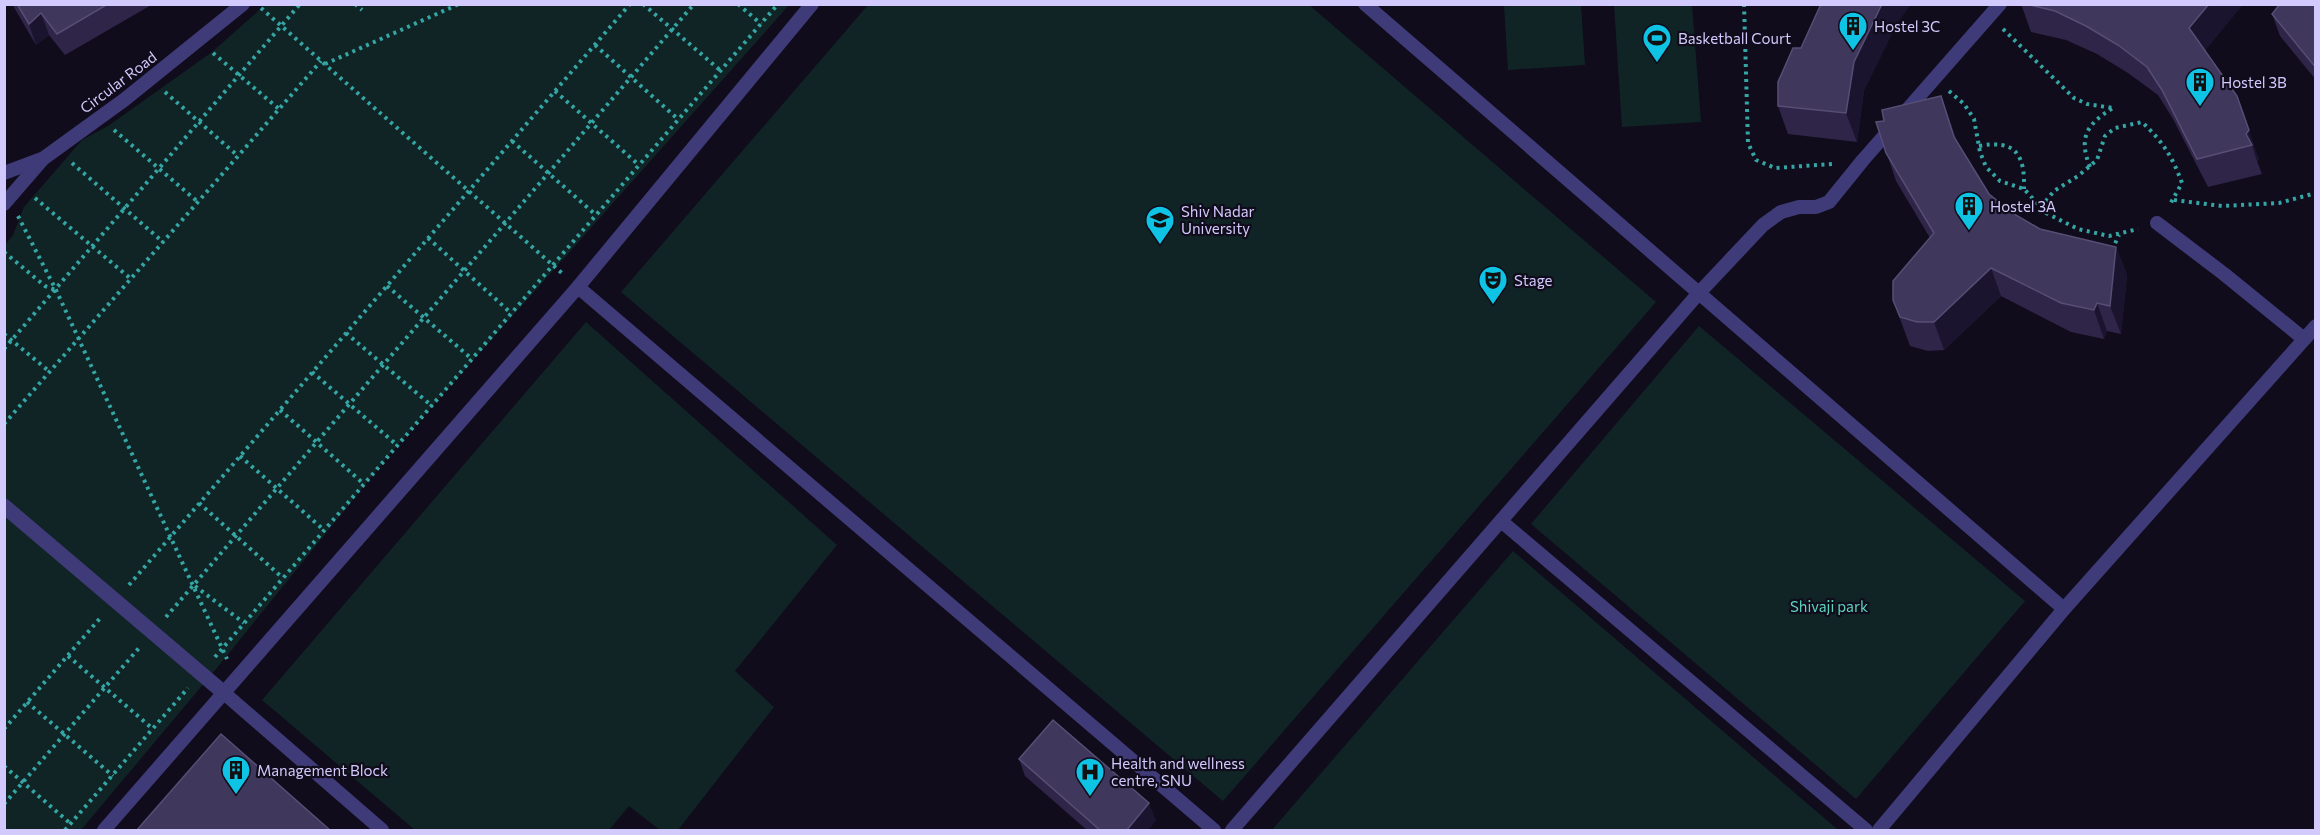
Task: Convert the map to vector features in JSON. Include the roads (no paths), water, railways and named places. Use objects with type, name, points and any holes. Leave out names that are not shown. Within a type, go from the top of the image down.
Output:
[{"type":"street","points":[[4,506],[224,693]]},
{"type":"lane","name":"Circular Road","points":[[4,173],[50,154],[151,79],[243,4]]},
{"type":"lane","points":[[104,831],[578,287],[812,4]]},
{"type":"lane","points":[[1232,831],[1698,294],[1762,225],[1781,212],[1799,207],[1816,207],[1829,202],[2000,4]]},
{"type":"lane","points":[[1371,6],[1698,294],[2064,609]]},
{"type":"lane","points":[[7,202],[50,154]]},
{"type":"lane","points":[[2157,223],[2304,339]]},
{"type":"lane","points":[[578,287],[1214,831]]},
{"type":"lane","points":[[1879,831],[2064,609],[2316,326]]},
{"type":"lane","points":[[1501,521],[1866,831]]},
{"type":"lane","points":[[224,693],[382,831]]},
{"type":"place","name":"Hostel 3C","points":[[1853,52]]},
{"type":"place","name":"Basketball Court","points":[[1657,64]]},
{"type":"place","name":"Hostel 3B","points":[[2200,108]]},
{"type":"place","name":"Hostel 3A","points":[[1969,232]]},
{"type":"place","name":"Shiv Nadar University","points":[[1160,246]]},
{"type":"place","name":"Stage","points":[[1493,306]]},
{"type":"place","name":"Management Block","points":[[236,796]]},
{"type":"place","name":"Health and wellness centre, SNU","points":[[1090,798]]},
{"type":"park label","name":"Shivaji park","points":[[1829,606]]}]
